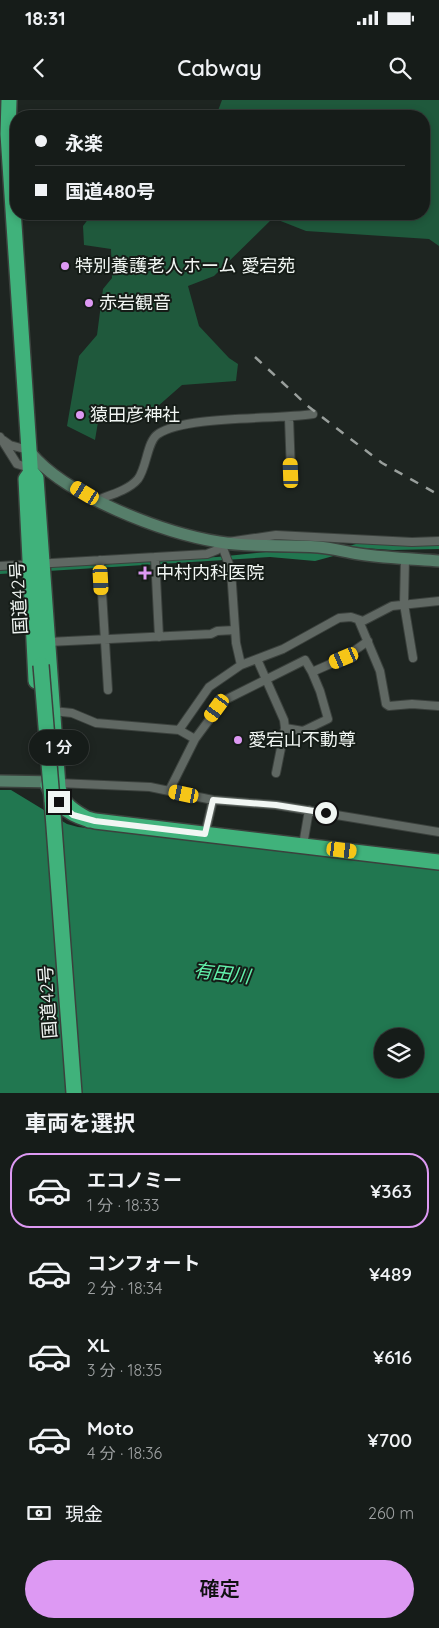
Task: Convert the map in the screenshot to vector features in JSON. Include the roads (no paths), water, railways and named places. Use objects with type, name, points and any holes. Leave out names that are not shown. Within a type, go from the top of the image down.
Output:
[{"type":"highway","name":"国道42号","points":[[9,100],[4,134],[10,218]]},
{"type":"highway","name":"国道42号","points":[[10,220],[30,452],[42,665],[74,1093]]},
{"type":"highway","points":[[36,564],[48,642],[48,714],[42,764],[63,808],[77,817],[89,820],[439,862]]},
{"type":"highway","points":[[36,564],[48,714]]},
{"type":"street","points":[[98,500],[124,489],[137,480],[145,466],[152,441],[160,432],[190,423],[289,418],[313,414]]},
{"type":"street","points":[[289,418],[291,473]]},
{"type":"street","points":[[0,437],[10,445],[26,448],[51,472],[98,500],[152,524],[186,535],[221,543],[319,547],[359,554],[439,561]]},
{"type":"street","points":[[0,437],[17,464],[30,470],[51,472]]},
{"type":"street","points":[[221,543],[276,535],[412,542],[439,541]]},
{"type":"street","points":[[0,566],[207,554],[217,550],[221,543]]},
{"type":"street","points":[[221,543],[231,570],[234,630],[238,658],[241,665]]},
{"type":"street","points":[[155,558],[159,637]]},
{"type":"street","points":[[404,558],[404,604],[413,658]]},
{"type":"street","points":[[100,560],[108,690]]},
{"type":"street","points":[[179,730],[209,687],[241,665],[283,649],[339,618],[351,617],[359,621],[366,620],[392,606],[439,601]]},
{"type":"street","points":[[359,621],[380,671],[386,704],[389,706],[412,704],[438,706]]},
{"type":"street","points":[[48,642],[211,634],[217,631],[234,630]]},
{"type":"street","points":[[312,672],[344,658],[368,641]]},
{"type":"street","points":[[257,659],[285,728],[276,773]]},
{"type":"street","points":[[169,791],[194,738],[223,701],[305,660],[320,691],[328,719],[303,731],[285,728]]},
{"type":"street","points":[[48,714],[72,713],[96,724],[179,730],[194,738]]},
{"type":"street","points":[[0,781],[141,786],[213,800],[276,805],[439,832]]},
{"type":"street","points":[[205,834],[213,800]]},
{"type":"street","points":[[303,845],[309,810]]},
{"type":"water","points":[[363,542],[399,545],[439,543],[439,549],[393,550],[363,548],[315,561],[270,557],[0,574],[0,568],[217,557],[266,552],[324,553]]},
{"type":"water","name":"有田川","points":[[0,790],[11,790],[67,824],[78,827],[439,869],[439,1093],[0,1093]]},
{"type":"railway","points":[[255,357],[309,407],[382,463],[439,495]]},
{"type":"place","name":"特別養護老人ホーム 愛宕苑","points":[[65,266]]},
{"type":"place","name":"赤岩観音","points":[[89,303]]},
{"type":"place","name":"猿田彦神社","points":[[80,415]]},
{"type":"place","name":"中村内科医院","points":[[145,573]]},
{"type":"place","name":"愛宕山不動尊","points":[[238,740]]}]
